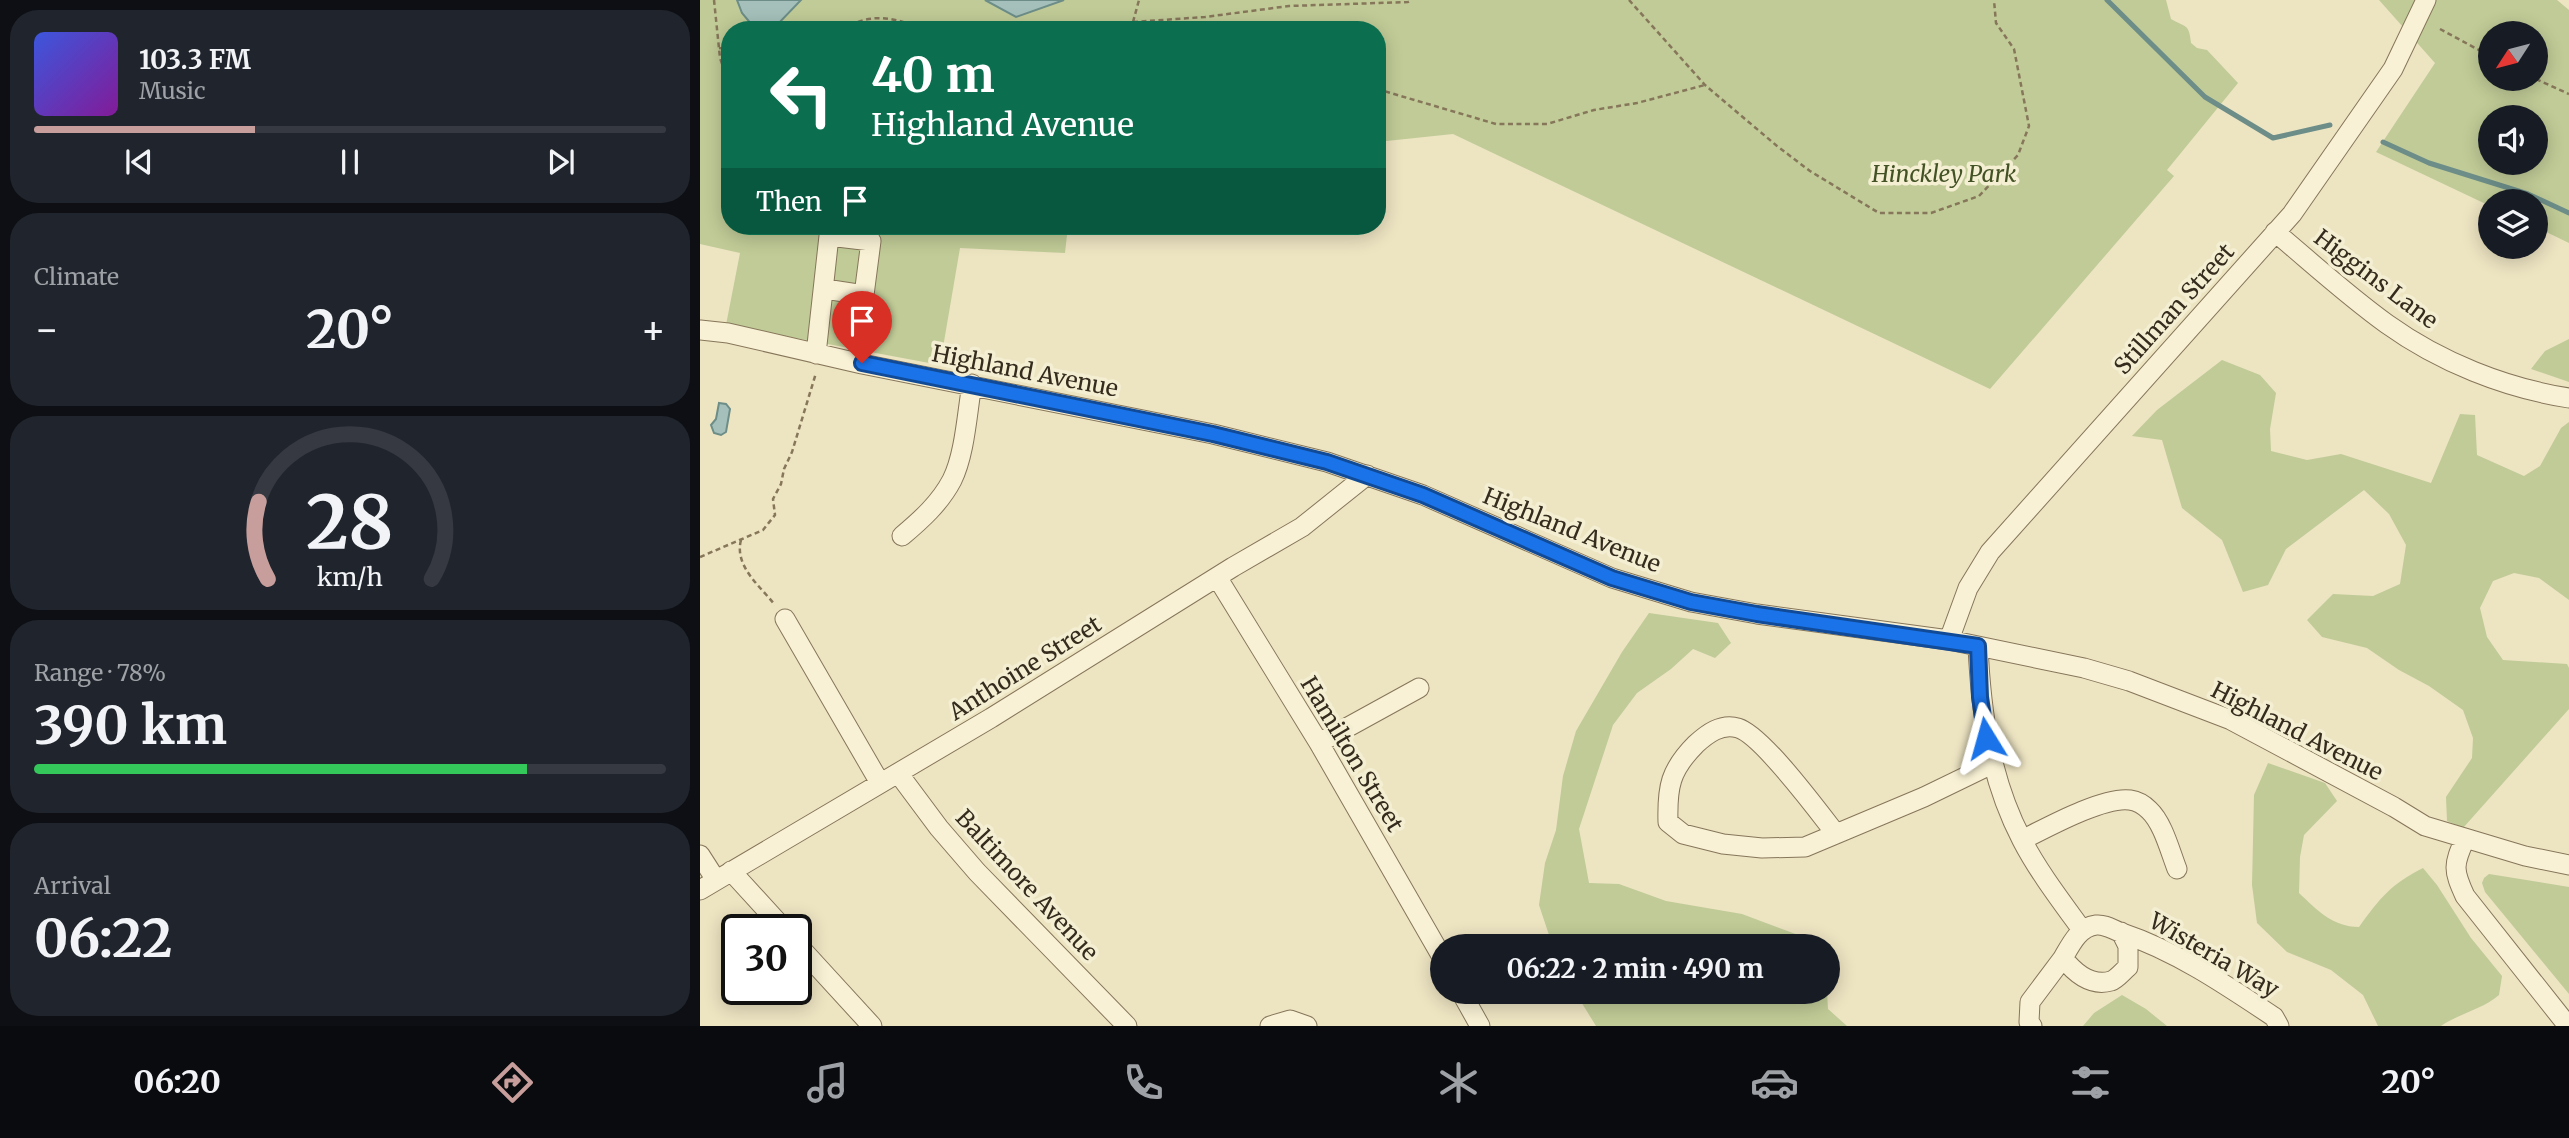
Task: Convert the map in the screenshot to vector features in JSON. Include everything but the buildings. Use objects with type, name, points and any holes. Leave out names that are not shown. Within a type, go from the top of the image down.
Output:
[{"type":"street","name":"Stillman Street","points":[[1949,640],[1968,588],[1990,552],[2292,214],[2393,69],[2426,0]]},
{"type":"street","name":"Higgins Lane","points":[[2275,232],[2364,306],[2427,349],[2469,369],[2569,398]]},
{"type":"street","points":[[817,362],[825,289]]},
{"type":"street","name":"Highland Avenue","points":[[700,330],[728,333],[817,362],[972,384],[1213,434],[1327,462],[1423,495],[1612,578],[1691,602],[1782,618],[1949,640],[2095,671],[2231,720],[2425,826],[2569,865]]},
{"type":"street","points":[[902,536],[931,510],[953,479],[972,384]]},
{"type":"street","name":"Anthoine Street","points":[[716,880],[991,718],[1310,522],[1367,475]]},
{"type":"street","name":"Hamilton Street","points":[[1217,578],[1319,743],[1430,936]]},
{"type":"street","points":[[785,619],[880,783]]},
{"type":"street","points":[[1978,646],[1980,697],[1993,764],[2022,840],[2082,930]]},
{"type":"street","points":[[1319,743],[1419,688]]},
{"type":"street","points":[[1836,834],[1755,737],[1736,727],[1710,730],[1683,757],[1667,791],[1668,822],[1683,834],[1723,844],[1762,848],[1805,847],[1836,834],[1924,797],[1993,764]]},
{"type":"street","name":"Baltimore Avenue","points":[[898,773],[939,828],[977,872],[1128,1026]]},
{"type":"street","points":[[2022,840],[2071,816],[2129,799],[2151,812],[2177,869]]},
{"type":"street","points":[[2465,839],[2455,860],[2457,878],[2465,896],[2568,1026]]},
{"type":"street","points":[[700,855],[716,880],[763,914]]},
{"type":"street","points":[[2032,1026],[2029,1022],[2030,1002],[2082,930],[2095,925],[2107,926],[2121,932],[2129,946],[2128,967],[2112,981],[2091,981],[2074,971],[2063,958]]},
{"type":"street","name":"Wisteria Way","points":[[2121,932],[2136,936],[2178,957],[2274,1017],[2279,1026]]},
{"type":"street","points":[[812,960],[872,1026]]},
{"type":"street","points":[[1468,1004],[1480,1026]]},
{"type":"street","points":[[1270,1026],[1290,1020],[1307,1026]]},
{"type":"path","points":[[714,0],[721,55]]},
{"type":"path","points":[[1133,21],[1139,0]]},
{"type":"path","points":[[1143,21],[1289,6],[1412,0]]},
{"type":"path","points":[[1629,0],[1705,85],[1810,171],[1878,213],[1931,213],[1979,196],[2018,156],[2029,126],[2014,49],[1996,23],[1994,0]]},
{"type":"path","points":[[859,21],[872,17],[905,21]]},
{"type":"path","points":[[2440,29],[2478,50]]},
{"type":"path","points":[[2548,84],[2569,93]]},
{"type":"path","points":[[1386,92],[1496,124],[1548,124],[1594,110],[1637,103],[1705,85]]},
{"type":"path","points":[[700,558],[764,530],[775,515],[774,499],[792,452],[817,362]]},
{"type":"path","points":[[741,540],[741,559],[785,619]]},
{"type":"green space","name":"Hinckley Park","points":[[700,0],[737,0],[742,13],[762,21],[721,21],[721,235],[1067,235],[1065,253],[960,248],[940,365],[726,325],[740,253],[700,244]]},
{"type":"green space","name":"Hinckley Park","points":[[801,0],[985,0],[1016,17],[1064,0],[2166,0],[2171,19],[2188,29],[2191,43],[2197,48],[2207,50],[2238,83],[2167,170],[2174,176],[1990,389],[1453,134],[1386,141],[1386,21],[780,21]]},
{"type":"green space","points":[[2379,0],[2557,0],[2569,10],[2569,243],[2548,233],[2548,189],[2478,189],[2478,200],[2376,152],[2435,63]]},
{"type":"green space","points":[[2569,339],[2569,382],[2531,369],[2545,351]]},
{"type":"green space","points":[[2222,360],[2260,375],[2276,393],[2270,429],[2271,451],[2307,460],[2341,454],[2431,483],[2460,414],[2475,415],[2477,455],[2524,476],[2540,466],[2561,428],[2569,422],[2569,600],[2539,578],[2514,573],[2493,581],[2480,608],[2487,637],[2503,660],[2567,664],[2569,709],[2463,828],[2447,821],[2446,797],[2472,758],[2473,738],[2463,710],[2367,648],[2322,637],[2307,620],[2333,594],[2373,596],[2400,584],[2406,545],[2389,514],[2364,490],[2286,549],[2268,585],[2243,592],[2222,540],[2182,508],[2162,440],[2132,436],[2157,410]]},
{"type":"green space","points":[[1649,613],[1718,623],[1731,643],[1715,658],[1693,649],[1671,669],[1637,693],[1613,725],[1579,829],[1589,883],[1619,884],[1666,901],[1742,914],[1796,934],[1549,934],[1539,905],[1545,863],[1556,830],[1563,776],[1576,731],[1622,652]]},
{"type":"green space","points":[[2268,763],[2325,783],[2337,801],[2304,835],[2299,893],[2333,921],[2359,927],[2387,893],[2402,880],[2423,868],[2471,938],[2502,976],[2499,995],[2441,1026],[2378,1026],[2363,995],[2331,970],[2287,952],[2257,923],[2252,885],[2254,795]]},
{"type":"green space","points":[[2489,874],[2569,887],[2569,994],[2485,892],[2482,883]]},
{"type":"green space","points":[[2122,995],[2167,1026],[2083,1026],[2094,1013]]},
{"type":"green space","points":[[1582,1004],[1828,1004],[1828,1009],[1847,1026],[1596,1026]]},
{"type":"water","points":[[737,0],[801,0],[781,21],[749,21]]},
{"type":"water","points":[[985,0],[1064,0],[1016,17]]},
{"type":"water","points":[[719,403],[726,404],[730,409],[726,432],[721,435],[714,433],[711,425],[716,419]]},
{"type":"waterway","points":[[2107,0],[2205,97],[2273,138],[2330,125]]},
{"type":"waterway","points":[[2383,142],[2429,163],[2528,194],[2569,213]]},
{"type":"route","points":[[862,363],[1213,434],[1327,462],[1423,495],[1612,578],[1691,602],[1978,646],[1980,697],[1986,738]]}]
